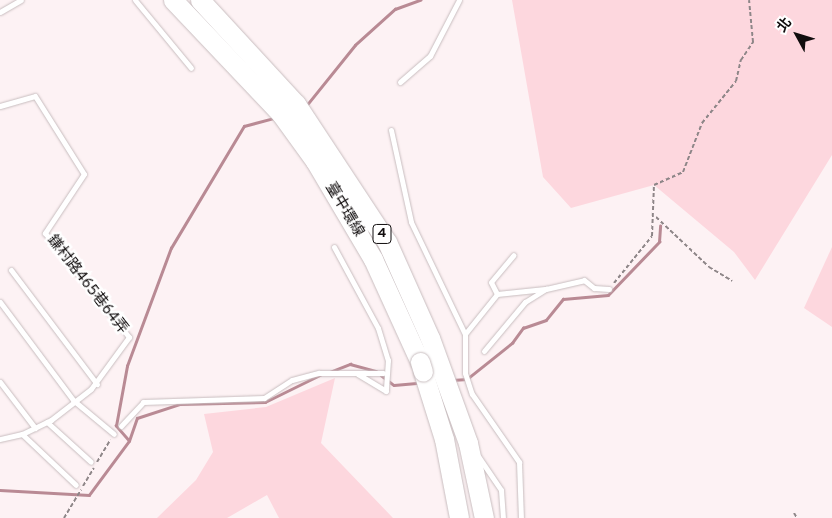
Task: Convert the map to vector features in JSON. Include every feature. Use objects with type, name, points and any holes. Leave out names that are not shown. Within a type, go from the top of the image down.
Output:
[{"type":"highway","name":"臺中環線","points":[[173,0],[292,113]]},
{"type":"highway","name":"臺中環線","points":[[200,0],[292,113],[373,259],[468,443],[484,518]]},
{"type":"highway","name":"臺中環線","points":[[433,374],[459,518]]},
{"type":"lane","points":[[0,12],[21,0]]},
{"type":"lane","points":[[135,0],[191,68]]},
{"type":"lane","points":[[400,82],[430,56],[459,0]]},
{"type":"lane","name":"鎌村路465巷64弄","points":[[0,106],[35,96],[84,174],[45,233],[129,337],[97,384],[73,400],[47,422],[22,434],[0,439]]},
{"type":"lane","points":[[391,130],[411,222],[465,334],[465,373],[472,394],[519,462],[521,518]]},
{"type":"lane","points":[[334,247],[378,328],[388,360],[386,391],[358,373]]},
{"type":"lane","points":[[497,294],[491,282],[514,255]]},
{"type":"lane","points":[[11,270],[97,384]]},
{"type":"lane","points":[[465,334],[497,294],[546,289],[584,280],[594,288],[608,289]]},
{"type":"lane","points":[[484,351],[525,302],[546,289]]},
{"type":"lane","points":[[0,302],[73,400],[114,434]]},
{"type":"lane","points":[[121,426],[143,402],[264,398],[292,380],[319,373],[384,373]]},
{"type":"lane","points":[[0,382],[35,428]]},
{"type":"lane","points":[[47,422],[91,462]]},
{"type":"lane","points":[[22,434],[76,484]]},
{"type":"lane","points":[[468,443],[501,490],[503,518]]},
{"type":"path","points":[[608,289],[645,248],[656,217],[654,185],[683,172],[702,123],[736,81],[741,60],[753,42],[749,0]]},
{"type":"path","points":[[656,217],[709,267],[732,281]]},
{"type":"path","points":[[64,518],[81,490]]},
{"type":"path","points":[[794,513],[797,518]]},
{"type":"shaded area","points":[[512,0],[832,0],[832,155],[755,280],[734,252],[654,185],[571,208],[543,177]]},
{"type":"shaded area","points":[[832,247],[832,327],[804,308]]},
{"type":"shaded area","points":[[335,378],[321,443],[393,518],[279,518],[267,495],[227,518],[157,518],[196,480],[213,452],[204,414],[266,407]]},
{"type":"waterway","points":[[306,106],[355,45],[395,9],[420,0]]},
{"type":"waterway","points":[[129,441],[116,426],[127,366],[171,248],[244,126],[273,118]]},
{"type":"waterway","points":[[452,380],[467,379],[512,343],[523,328],[546,320],[563,299],[608,295],[659,242],[660,226]]},
{"type":"waterway","points":[[330,372],[350,364],[376,371]]},
{"type":"waterway","points":[[0,490],[89,495],[129,441],[137,418],[180,404],[265,402],[322,374]]},
{"type":"waterway","points":[[381,375],[394,385],[419,383]]}]
